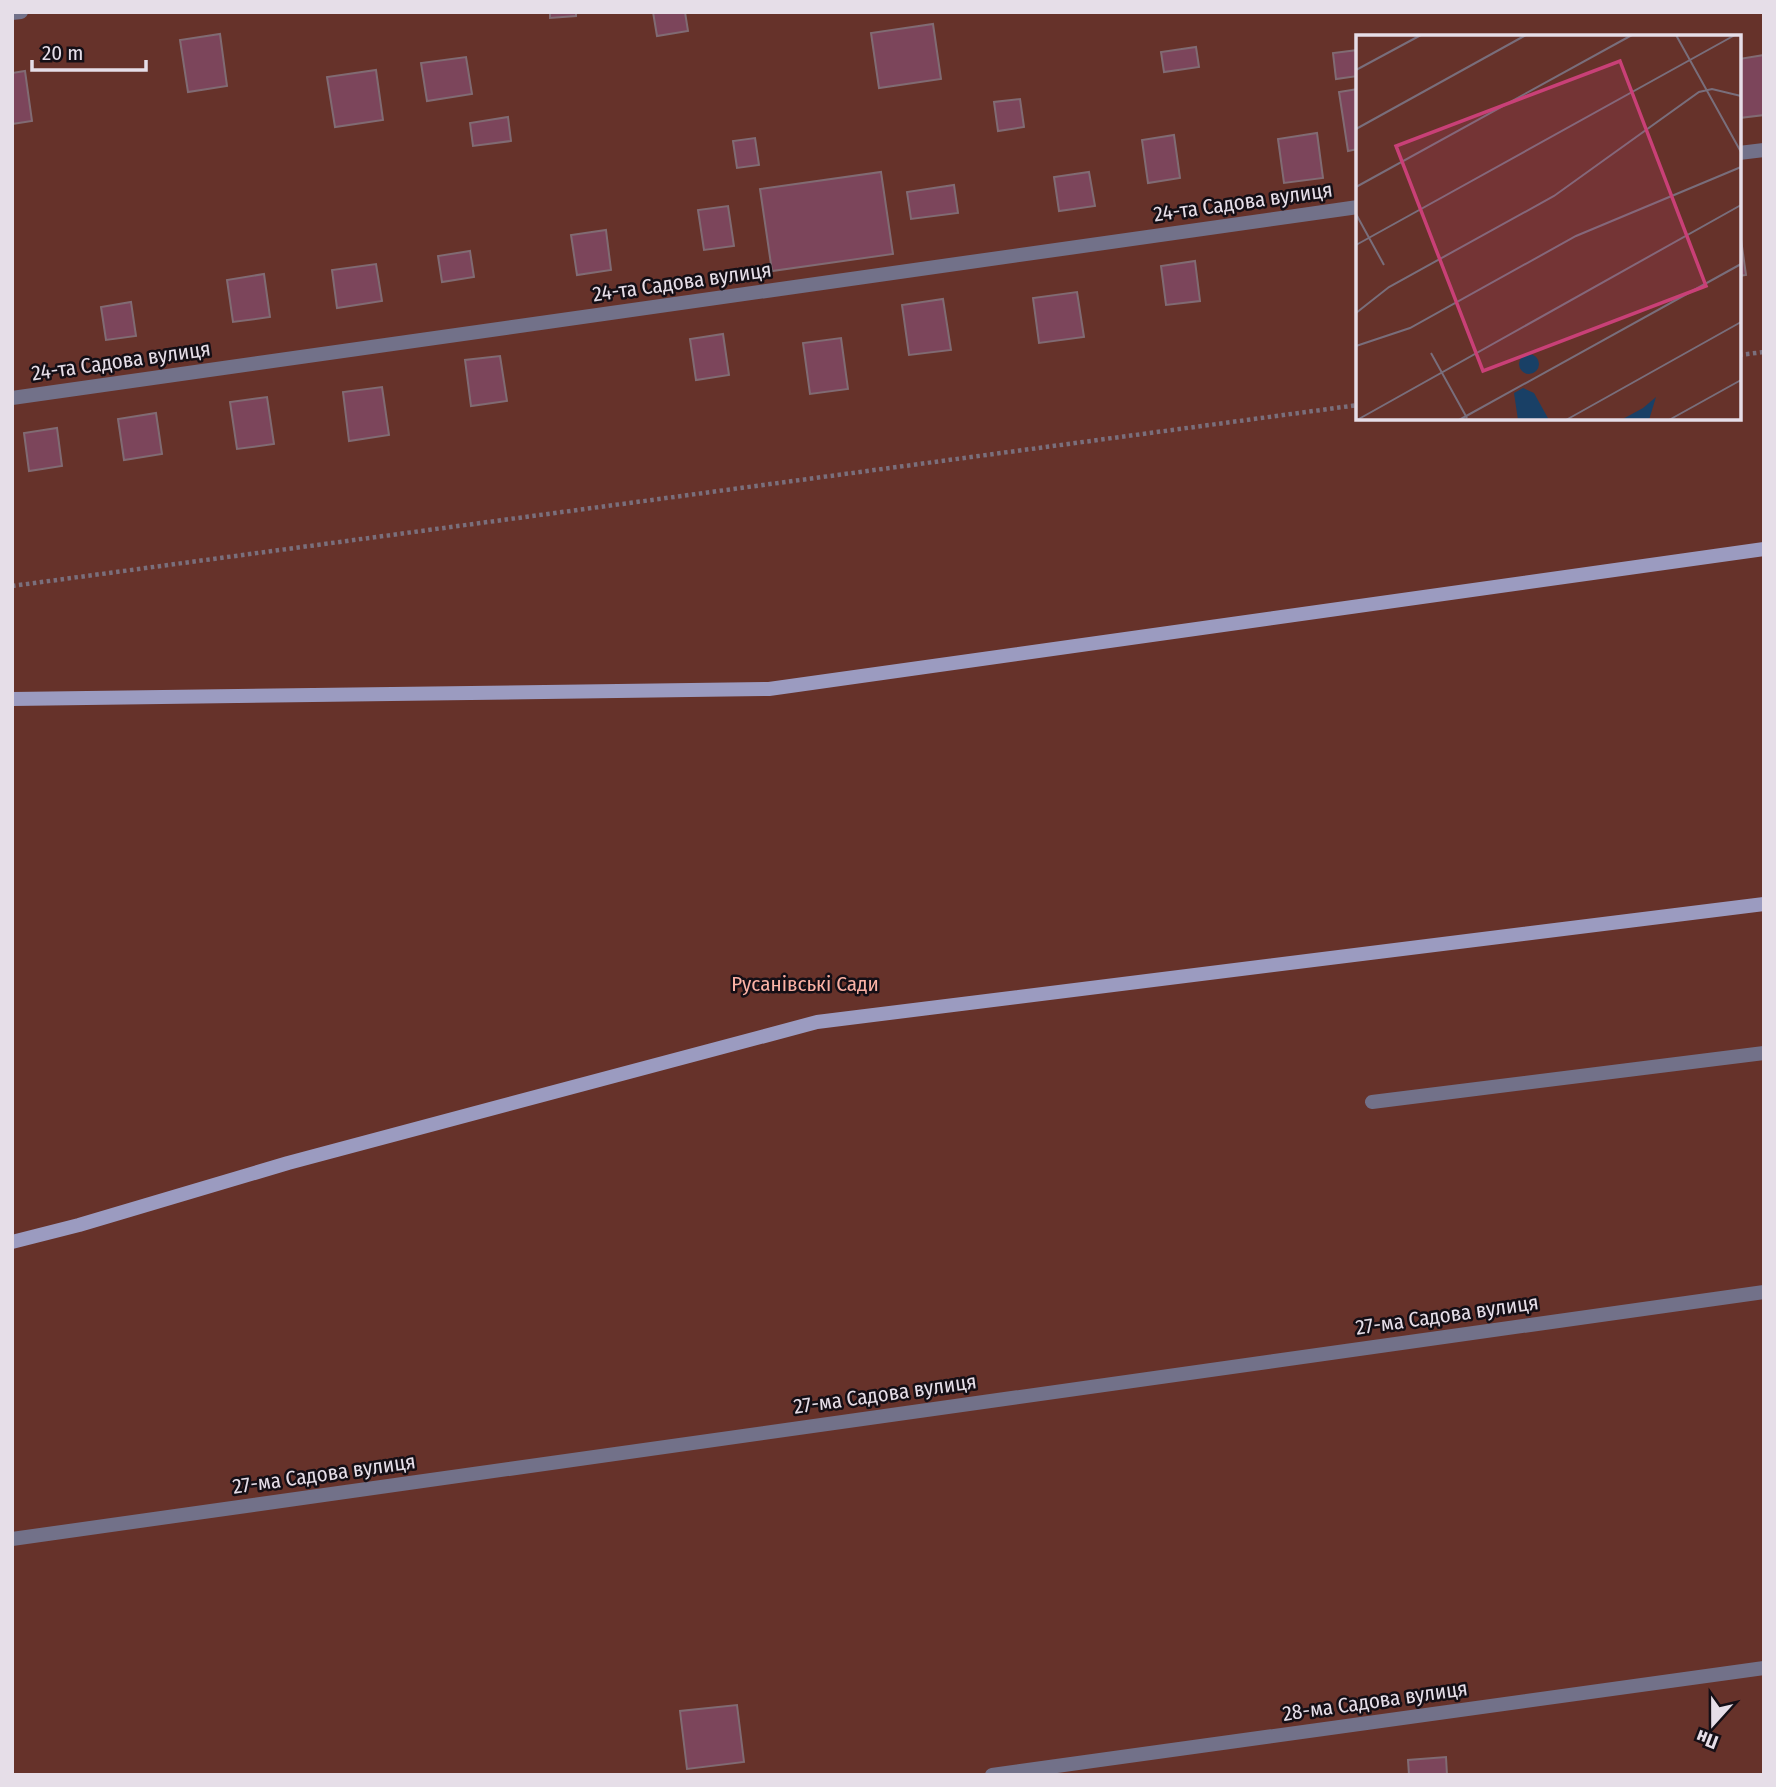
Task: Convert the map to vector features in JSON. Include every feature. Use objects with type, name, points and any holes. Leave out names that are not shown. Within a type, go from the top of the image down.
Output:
[{"type":"main road","points":[[12,699],[769,689],[1764,549]]},
{"type":"main road","points":[[12,1242],[288,1163],[817,1022],[1764,904]]},
{"type":"street","points":[[12,13],[21,12]]},
{"type":"street","points":[[1741,153],[1764,150]]},
{"type":"street","name":"24-та Садова вулиця","points":[[12,398],[1356,207]]},
{"type":"street","points":[[1372,1102],[1764,1053]]},
{"type":"street","name":"27-ма Садова вулиця","points":[[12,1539],[1764,1292]]},
{"type":"street","name":"28-ма Садова вулиця","points":[[992,1775],[1764,1668]]},
{"type":"path","points":[[1741,355],[1764,352]]},
{"type":"path","points":[[12,586],[1356,405]]},
{"type":"green space","name":"Русанівські Сади","points":[[12,12],[1764,12],[1764,1775],[12,1775]]},
{"type":"building","points":[[550,12],[576,12],[576,16],[550,18]]},
{"type":"building","points":[[653,12],[685,12],[688,31],[657,36]]},
{"type":"building","points":[[933,24],[941,79],[879,88],[871,33]]},
{"type":"building","points":[[220,34],[227,86],[188,92],[180,40]]},
{"type":"building","points":[[1196,47],[1199,67],[1164,72],[1161,52]]},
{"type":"building","points":[[1356,50],[1356,76],[1336,79],[1333,53]]},
{"type":"building","points":[[1764,55],[1764,115],[1741,118],[1741,59]]},
{"type":"building","points":[[466,57],[472,94],[427,101],[421,63]]},
{"type":"building","points":[[376,70],[383,120],[335,127],[327,77]]},
{"type":"building","points":[[25,71],[32,121],[12,124],[12,73]]},
{"type":"building","points":[[1356,89],[1356,149],[1348,151],[1339,92]]},
{"type":"building","points":[[1020,99],[1024,127],[998,131],[994,102]]},
{"type":"building","points":[[508,117],[511,141],[473,146],[470,123]]},
{"type":"building","points":[[1317,133],[1323,178],[1284,183],[1278,139]]},
{"type":"building","points":[[1174,135],[1180,178],[1148,183],[1142,140]]},
{"type":"building","points":[[755,138],[759,165],[737,168],[733,141]]},
{"type":"building","points":[[881,172],[893,254],[772,271],[760,189]]},
{"type":"building","points":[[1089,172],[1095,206],[1059,211],[1054,177]]},
{"type":"building","points":[[954,185],[958,213],[911,219],[907,192]]},
{"type":"building","points":[[728,206],[734,246],[704,250],[698,210]]},
{"type":"building","points":[[606,230],[611,270],[577,275],[571,235]]},
{"type":"building","points":[[1741,239],[1746,275],[1741,276]]},
{"type":"building","points":[[470,251],[474,277],[442,282],[438,256]]},
{"type":"building","points":[[1195,261],[1200,301],[1166,305],[1161,266]]},
{"type":"building","points":[[376,264],[382,301],[337,308],[332,270]]},
{"type":"building","points":[[264,274],[270,317],[233,322],[227,280]]},
{"type":"building","points":[[1077,292],[1084,337],[1039,343],[1033,298]]},
{"type":"building","points":[[943,299],[951,350],[909,355],[902,305]]},
{"type":"building","points":[[131,302],[136,336],[106,340],[101,307]]},
{"type":"building","points":[[723,334],[729,375],[696,380],[690,339]]},
{"type":"building","points":[[841,338],[848,389],[810,394],[803,343]]},
{"type":"building","points":[[500,356],[507,401],[471,406],[465,360]]},
{"type":"building","points":[[382,387],[389,435],[349,441],[343,392]]},
{"type":"building","points":[[267,397],[274,444],[237,449],[230,402]]},
{"type":"building","points":[[156,413],[162,454],[124,460],[118,419]]},
{"type":"building","points":[[57,428],[62,466],[29,471],[24,433]]},
{"type":"building","points":[[737,1705],[744,1762],[687,1769],[680,1711]]},
{"type":"building","points":[[1446,1757],[1447,1775],[1409,1775],[1408,1760]]}]
